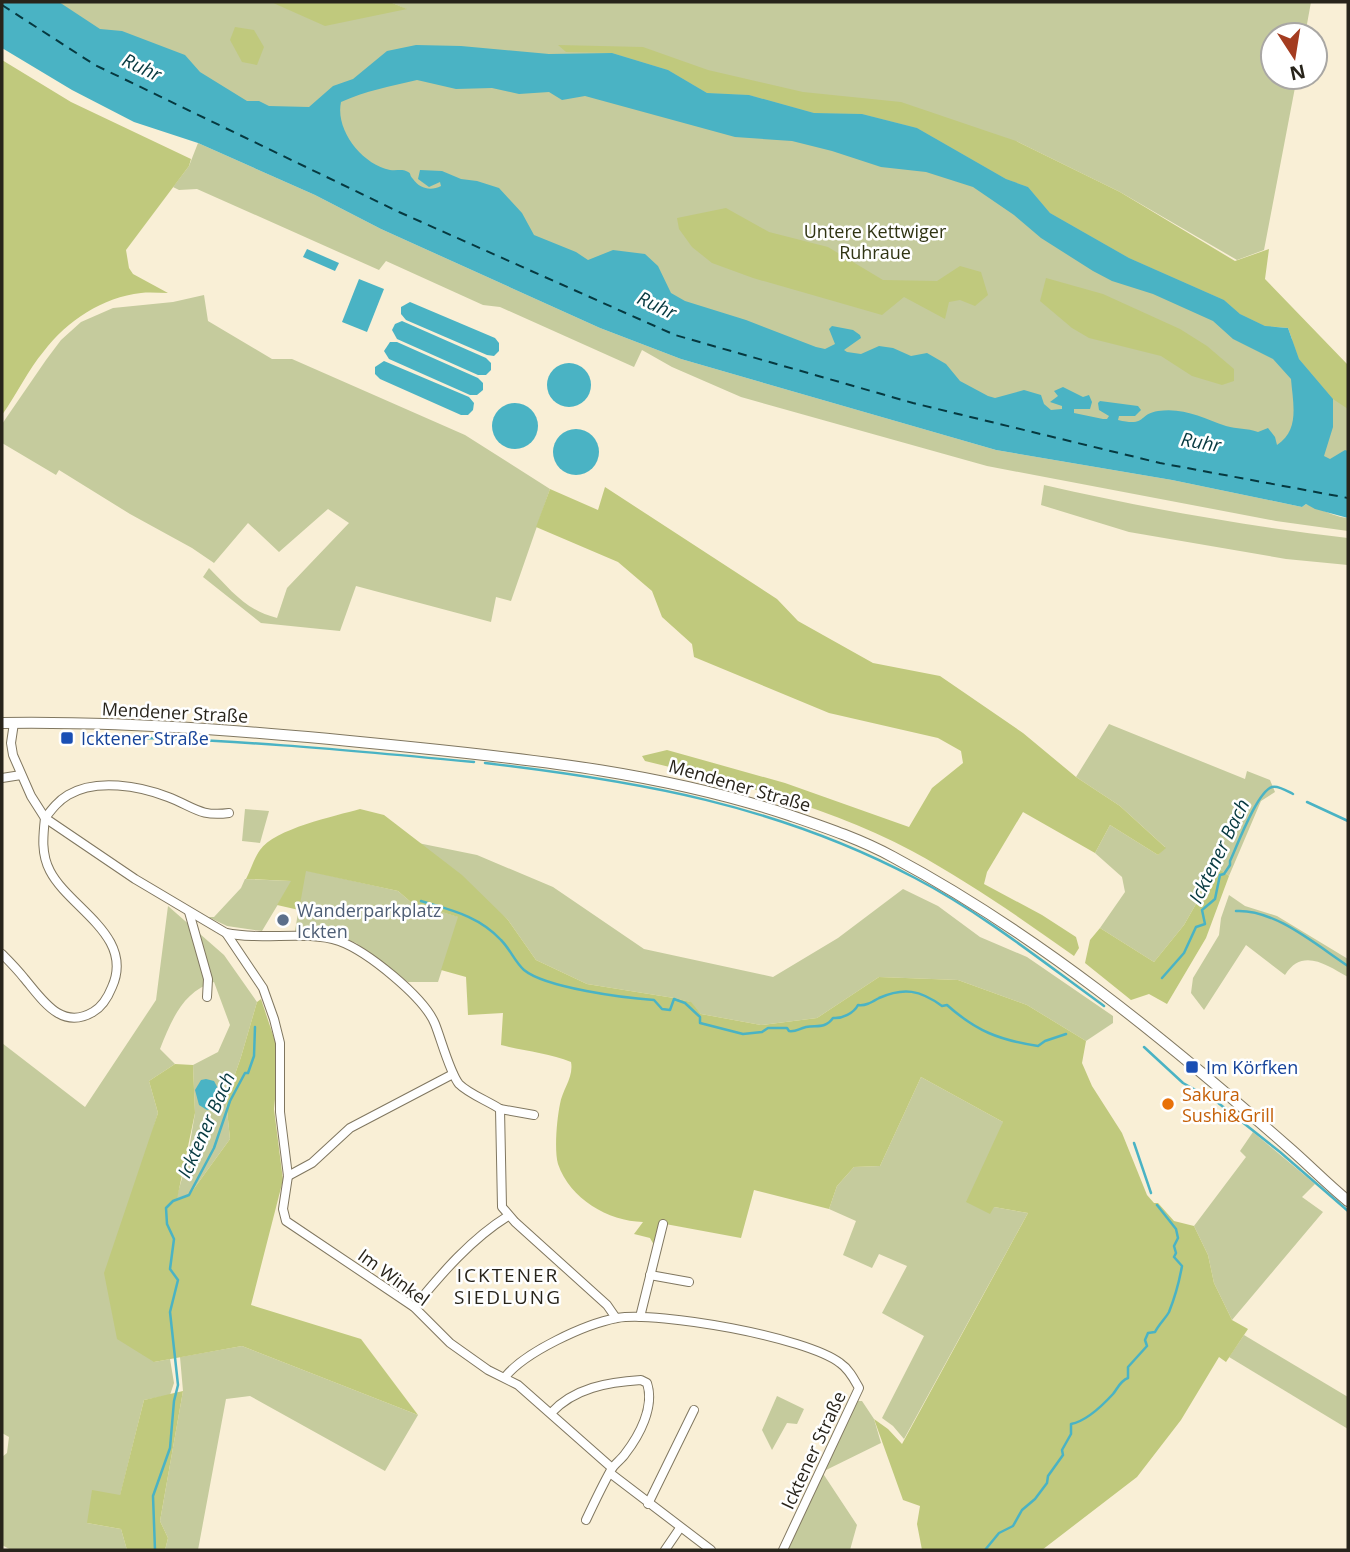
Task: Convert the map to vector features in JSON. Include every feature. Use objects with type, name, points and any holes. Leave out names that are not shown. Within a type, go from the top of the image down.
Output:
[{"type":"main road","name":"Mendener Straße","points":[[2,723],[223,731],[369,742],[536,760],[677,784],[751,803],[824,827],[888,854],[966,897],[1023,934],[1128,1013],[1287,1146],[1348,1201]]},
{"type":"street","points":[[14,723],[11,743],[21,775],[45,818],[81,844],[226,933],[284,938],[321,937],[339,941],[364,953],[423,1003],[434,1020],[453,1074],[460,1085],[500,1109],[534,1115]]},
{"type":"street","points":[[2,778],[21,775]]},
{"type":"street","points":[[2,954],[47,1007],[69,1018],[82,1017],[97,1009],[104,1002],[114,981],[115,956],[108,937],[49,870],[43,842],[45,818],[54,806],[69,794],[87,788],[137,788],[166,796],[204,814],[229,813]]},
{"type":"street","points":[[189,912],[208,979],[207,997]]},
{"type":"street","points":[[226,933],[263,988],[274,1019],[280,1043],[280,1112],[288,1176],[312,1163],[350,1128],[453,1074]]},
{"type":"street","points":[[500,1109],[502,1208],[607,1305],[616,1318]]},
{"type":"street","name":"Im Winkel","points":[[288,1176],[283,1209],[286,1221],[414,1307],[450,1343],[486,1369],[518,1385],[648,1504],[711,1550]]},
{"type":"street","points":[[414,1307],[475,1241],[508,1216]]},
{"type":"street","points":[[640,1317],[663,1224]]},
{"type":"street","points":[[650,1275],[689,1282]]},
{"type":"street","name":"Icktener Straße","points":[[505,1377],[518,1364],[551,1343],[616,1318],[670,1319],[767,1335],[829,1356],[841,1363],[859,1388],[783,1550]]},
{"type":"street","points":[[551,1413],[570,1397],[600,1385],[641,1380],[647,1383],[649,1405],[646,1417],[628,1452],[611,1470],[588,1516],[599,1517]]},
{"type":"street","points":[[648,1504],[694,1410]]},
{"type":"street","points":[[664,1550],[680,1528]]},
{"type":"green space","name":"Untere Kettwiger Ruhraue","points":[[20,2],[381,2],[406,9],[390,2],[1311,2],[1308,21],[1259,21],[1259,91],[1294,91],[1264,250],[1237,260],[1120,192],[1016,141],[1348,380],[1348,487],[1161,452],[689,321]]},
{"type":"green space","points":[[271,2],[390,2],[407,9],[325,26]]},
{"type":"green space","points":[[235,27],[254,30],[264,47],[257,65],[242,62],[230,40]]},
{"type":"green space","points":[[558,45],[643,47],[708,70],[803,92],[901,102],[1016,141],[1120,192],[1235,261],[1269,249],[1265,279],[1348,365],[1348,409],[1333,399],[1299,359],[1288,328],[1265,326],[1240,314],[1224,300],[1129,258],[1050,213],[1028,187],[1006,179],[917,128],[862,114],[814,113],[749,95],[707,93],[668,70],[612,53],[566,52]]},
{"type":"green space","points":[[2,60],[71,102],[191,159],[189,166],[126,250],[129,268],[133,274],[168,293],[127,295],[87,312],[53,340],[38,358],[2,415]]},
{"type":"green space","points":[[198,143],[600,328],[681,359],[996,450],[1172,480],[1302,507],[1306,504],[1348,518],[1348,531],[1276,521],[987,466],[741,397],[672,367],[642,350],[634,367],[500,307],[483,305],[386,261],[379,270],[197,189],[179,190],[173,187],[189,166]]},
{"type":"green space","points":[[726,208],[769,232],[828,247],[883,280],[937,281],[960,266],[981,272],[988,295],[975,306],[960,300],[949,302],[945,319],[904,297],[882,315],[753,278],[712,263],[692,247],[679,229],[677,218]]},
{"type":"green space","points":[[1046,278],[1103,294],[1180,329],[1207,346],[1234,369],[1234,381],[1222,385],[1192,376],[1161,356],[1089,338],[1072,328],[1040,301]]},
{"type":"green space","points":[[204,295],[208,321],[272,359],[292,359],[465,435],[550,489],[511,601],[496,597],[491,622],[356,586],[340,631],[261,623],[203,577],[209,568],[247,604],[277,618],[287,588],[349,523],[328,509],[279,552],[248,523],[214,563],[59,470],[56,475],[2,443],[2,424],[61,340],[81,322],[113,308],[173,302]]},
{"type":"green space","points":[[1044,485],[1195,516],[1348,538],[1348,565],[1286,559],[1129,532],[1041,505]]},
{"type":"green space","points":[[605,487],[777,599],[798,621],[873,663],[940,676],[1023,733],[1076,777],[1120,806],[1166,848],[1158,855],[1110,825],[1095,853],[1023,812],[987,872],[984,884],[1076,937],[1079,948],[1074,956],[954,875],[880,835],[782,798],[645,761],[642,756],[667,750],[785,783],[909,827],[932,788],[963,763],[961,751],[938,738],[829,713],[694,657],[692,644],[662,617],[652,591],[618,562],[536,527],[550,489],[598,510]]},
{"type":"green space","points":[[1109,724],[1245,779],[1247,771],[1270,780],[1275,792],[1261,801],[1229,876],[1217,867],[1184,925],[1154,962],[1100,928],[1125,892],[1122,877],[1095,853],[1110,825],[1158,855],[1165,847],[1120,806],[1076,777]]},
{"type":"green space","points":[[245,809],[269,811],[260,843],[242,841]]},
{"type":"green space","points":[[360,809],[384,815],[462,875],[508,920],[536,960],[587,984],[691,1002],[701,1014],[761,1025],[817,1018],[879,977],[958,980],[1027,1005],[1086,1041],[1082,1063],[1092,1086],[1122,1133],[1147,1195],[1174,1221],[1194,1226],[1208,1255],[1214,1283],[1232,1320],[1248,1329],[1226,1362],[1219,1357],[1181,1420],[1137,1477],[1042,1550],[922,1550],[917,1524],[920,1506],[903,1500],[874,1419],[902,1444],[1028,1213],[994,1207],[990,1214],[966,1202],[1003,1122],[921,1077],[880,1166],[854,1167],[837,1186],[829,1209],[754,1190],[741,1238],[660,1223],[654,1245],[650,1238],[634,1234],[643,1222],[630,1221],[604,1212],[592,1206],[571,1188],[558,1164],[556,1134],[561,1099],[571,1073],[571,1062],[501,1045],[503,1013],[468,1015],[466,977],[441,970],[458,917],[412,903],[398,891],[306,871],[299,910],[277,905],[291,881],[246,879],[256,857],[267,842],[306,824]]},
{"type":"green space","points":[[418,843],[477,855],[553,887],[644,949],[773,977],[838,938],[903,889],[938,906],[980,937],[1027,957],[1113,1016],[1113,1023],[1086,1041],[1027,1005],[958,980],[879,977],[817,1018],[761,1025],[701,1014],[690,1002],[587,984],[536,960],[508,920]]},
{"type":"green space","points":[[1217,867],[1229,876],[1206,938],[1167,1004],[1149,994],[1131,1000],[1085,963],[1090,940],[1100,928],[1154,962],[1184,925]]},
{"type":"green space","points":[[305,870],[398,891],[412,903],[459,917],[438,982],[408,982],[356,943],[326,932],[295,931]]},
{"type":"green space","points":[[245,879],[292,881],[262,931],[227,926],[208,917],[214,917],[241,888]]},
{"type":"green space","points":[[1229,895],[1245,906],[1277,916],[1348,959],[1348,977],[1323,964],[1307,960],[1299,962],[1285,975],[1246,945],[1204,1010],[1191,993],[1193,978],[1219,935],[1221,918]]},
{"type":"green space","points":[[168,906],[224,955],[257,1002],[226,1100],[230,1139],[190,1194],[176,1199],[187,1161],[195,1113],[193,1065],[218,1052],[230,1025],[214,982],[194,992],[180,1008],[160,1049],[175,1064],[149,1081],[158,1113],[148,1146],[154,1362],[170,1359],[174,1383],[170,1395],[144,1400],[120,1496],[87,1523],[121,1529],[127,1550],[11,1550],[2,1545],[2,1457],[7,1453],[9,1437],[2,1433],[2,1043],[85,1107],[156,1000]]},
{"type":"green space","points":[[261,999],[275,1041],[278,1070],[274,1109],[283,1180],[251,1305],[361,1339],[418,1415],[242,1346],[154,1362],[117,1339],[104,1273],[158,1113],[149,1081],[175,1064],[193,1065],[195,1113],[177,1199],[190,1194],[230,1139],[226,1100],[257,1002]]},
{"type":"green space","points":[[921,1077],[1003,1122],[994,1207],[1028,1213],[904,1439],[882,1418],[924,1336],[882,1313],[907,1266],[879,1254],[872,1268],[843,1255],[856,1221],[829,1209],[837,1186],[854,1167],[880,1166]]},
{"type":"green space","points":[[1253,1132],[1315,1184],[1302,1197],[1323,1212],[1232,1320],[1214,1283],[1208,1255],[1194,1226],[1246,1157],[1240,1151]]},
{"type":"green space","points":[[1244,1335],[1348,1397],[1348,1429],[1229,1357]]},
{"type":"green space","points":[[242,1346],[418,1415],[385,1471],[250,1396],[226,1399],[198,1550],[165,1550],[168,1538],[160,1521],[183,1391],[180,1357]]},
{"type":"green space","points":[[183,1391],[160,1521],[168,1538],[165,1550],[127,1550],[121,1529],[87,1523],[92,1490],[120,1495],[144,1400]]},
{"type":"green space","points":[[777,1396],[804,1409],[797,1424],[787,1423],[772,1450],[762,1430]]},
{"type":"green space","points":[[857,1401],[862,1401],[874,1419],[881,1443],[824,1471]]},
{"type":"green space","points":[[823,1473],[857,1525],[850,1550],[786,1550]]},
{"type":"water","name":"Ruhr","points":[[2,2],[59,2],[100,29],[122,31],[185,55],[200,72],[247,101],[259,101],[269,106],[309,107],[333,86],[353,79],[387,51],[416,45],[461,46],[549,54],[612,53],[668,70],[707,93],[749,95],[814,113],[862,114],[917,128],[1006,179],[1028,187],[1050,213],[1129,258],[1224,300],[1240,314],[1265,326],[1288,328],[1299,359],[1333,399],[1333,427],[1324,456],[1330,459],[1345,450],[1348,451],[1348,518],[1306,504],[1302,507],[1172,480],[996,450],[681,359],[600,328],[198,143],[134,122],[72,90],[2,48]],"holes":[[[417,80],[456,89],[492,88],[519,94],[549,92],[562,100],[585,96],[735,137],[792,141],[881,167],[926,172],[973,187],[1014,215],[1041,238],[1093,271],[1213,321],[1233,339],[1273,359],[1291,379],[1294,407],[1289,432],[1277,445],[1268,428],[1258,432],[1230,427],[1193,414],[1167,410],[1152,413],[1138,421],[1127,422],[1118,420],[1119,416],[1135,416],[1141,410],[1138,406],[1100,401],[1099,410],[1109,416],[1103,419],[1074,413],[1074,409],[1090,409],[1092,402],[1089,395],[1083,397],[1063,387],[1054,391],[1058,396],[1050,402],[1062,406],[1062,409],[1051,410],[1044,404],[1041,395],[1024,390],[995,398],[960,381],[946,364],[927,353],[911,356],[893,348],[879,346],[861,354],[847,352],[844,350],[861,338],[860,335],[853,330],[832,326],[829,329],[835,344],[825,349],[816,347],[746,320],[685,301],[671,293],[658,266],[645,254],[613,250],[588,260],[576,252],[534,235],[522,213],[499,188],[461,179],[442,171],[420,170],[418,179],[429,187],[440,182],[441,186],[430,189],[422,187],[408,172],[390,170],[370,161],[353,144],[342,124],[341,102],[369,92]]]},
{"type":"water","points":[[307,249],[339,263],[335,271],[303,257]]},
{"type":"water","points":[[359,279],[384,289],[367,332],[342,322]]},
{"type":"water","points":[[410,302],[495,338],[499,343],[499,351],[494,356],[487,355],[406,320],[401,314],[401,307]]},
{"type":"water","points":[[402,321],[486,358],[491,363],[491,370],[486,375],[478,375],[397,339],[392,330],[395,324]]},
{"type":"water","points":[[390,342],[397,342],[478,378],[483,383],[483,390],[477,395],[470,395],[389,359],[384,351]]},
{"type":"water","points":[[384,361],[469,397],[474,403],[473,410],[468,415],[461,415],[380,379],[375,374],[375,367]]},
{"type":"water","points":[[569,363],[578,364],[585,369],[590,376],[590,394],[585,401],[578,406],[569,407],[560,406],[553,401],[548,394],[547,385],[548,376],[553,369],[560,364]]},
{"type":"water","points":[[515,403],[531,410],[538,426],[531,442],[515,449],[499,442],[492,426],[499,410]]},
{"type":"water","points":[[576,429],[592,436],[599,452],[592,468],[576,475],[560,468],[553,452],[560,436]]},
{"type":"water","points":[[201,1080],[214,1081],[221,1094],[217,1108],[207,1110],[199,1105],[195,1090]]},
{"type":"waterway","points":[[93,737],[236,742],[474,762]]},
{"type":"waterway","points":[[485,763],[652,788],[759,814],[811,832],[915,878],[964,906],[1104,1006]]},
{"type":"waterway","name":"Icktener Bach","points":[[1162,978],[1184,953],[1196,927],[1205,924],[1202,910],[1215,899],[1220,875],[1224,874],[1230,865],[1242,832],[1260,799],[1272,787],[1293,794]]},
{"type":"waterway","name":"Icktener Bach","points":[[1307,802],[1348,821]]},
{"type":"waterway","name":"Icktener Bach","points":[[421,901],[464,915],[483,925],[504,944],[524,970],[535,976],[586,991],[654,1000],[662,1009],[670,1010],[674,999],[685,1003],[700,1017],[700,1023],[743,1034],[762,1032],[768,1028],[795,1031],[824,1025],[833,1018],[840,1018],[854,1011],[858,1005],[904,991],[926,996],[942,1006],[947,1005],[978,1028],[1011,1041],[1038,1046],[1066,1034]]},
{"type":"waterway","points":[[1236,911],[1251,912],[1280,922],[1348,966]]},
{"type":"waterway","name":"Icktener Bach","points":[[155,1550],[153,1496],[170,1448],[178,1385],[170,1312],[178,1280],[170,1269],[174,1239],[167,1224],[166,1208],[173,1201],[189,1195],[214,1148],[230,1101],[245,1073],[248,1073],[254,1056],[255,1027]]},
{"type":"waterway","points":[[1144,1047],[1183,1083],[1217,1102],[1348,1211]]},
{"type":"waterway","points":[[1134,1143],[1151,1193]]},
{"type":"waterway","points":[[985,1550],[999,1533],[1013,1526],[1022,1510],[1047,1483],[1048,1476],[1063,1455],[1062,1450],[1071,1434],[1071,1424],[1094,1412],[1128,1378],[1128,1367],[1147,1346],[1145,1340],[1148,1333],[1155,1332],[1169,1312],[1182,1266],[1174,1257],[1174,1246],[1178,1238],[1176,1229],[1157,1205]]},
{"type":"ferry route","points":[[2,5],[95,65],[399,212],[675,335],[913,403],[1160,463],[1348,498]]},
{"type":"place","name":"Icktener Straße","points":[[67,738]]},
{"type":"place","name":"Wanderparkplatz Ickten","points":[[283,920]]},
{"type":"place","name":"Im Körfken","points":[[1192,1067]]},
{"type":"place","name":"Sakura Sushi&Grill","points":[[1168,1104]]},
{"type":"district","name":"ICKTENER SIEDLUNG","points":[[508,1286]]}]
